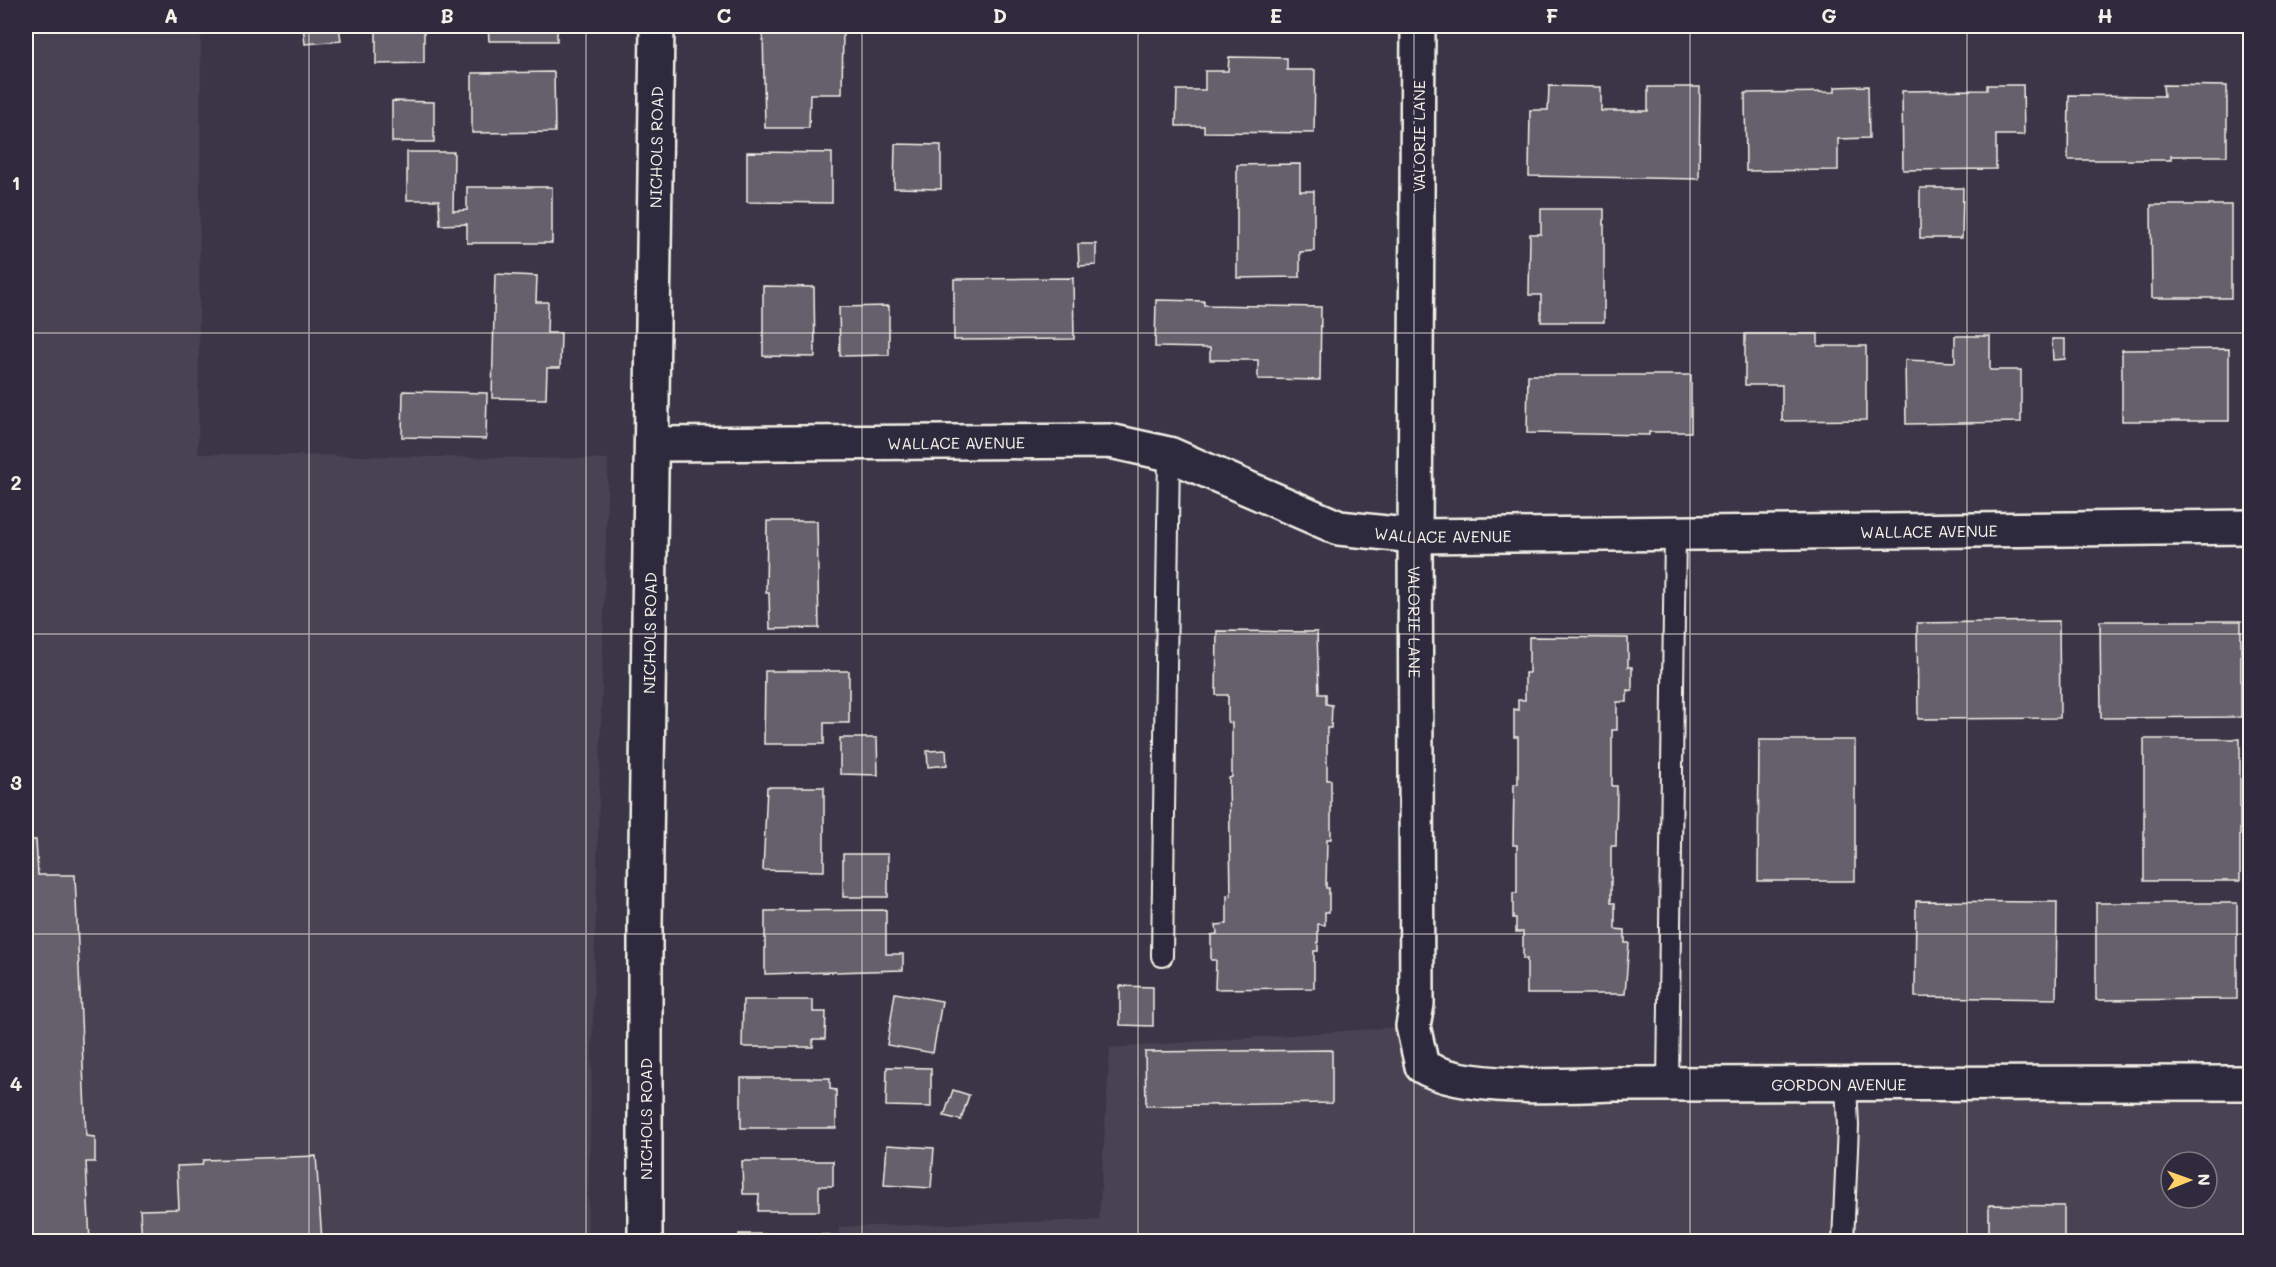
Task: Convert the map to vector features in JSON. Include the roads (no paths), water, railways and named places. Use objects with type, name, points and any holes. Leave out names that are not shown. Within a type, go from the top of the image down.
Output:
[{"type":"street","name":"NICHOLS ROAD","points":[[645,1242],[645,922],[657,26]]},
{"type":"street","name":"VALORIE LANE","points":[[1418,26],[1415,536],[1417,1004],[1413,1026],[1422,1066],[1428,1070]]},
{"type":"street","name":"WALLACE AVENUE","points":[[653,444],[1110,441],[1169,454],[1339,528],[1415,536],[2250,527]]},
{"type":"street","name":"GORDON AVENUE","points":[[1428,1070],[1440,1075],[1462,1078],[1549,1086],[2250,1083]]},
{"type":"lane","points":[[1162,956],[1169,454]]},
{"type":"lane","points":[[1668,1084],[1675,533]]},
{"type":"lane","points":[[1843,1242],[1846,1085]]}]
